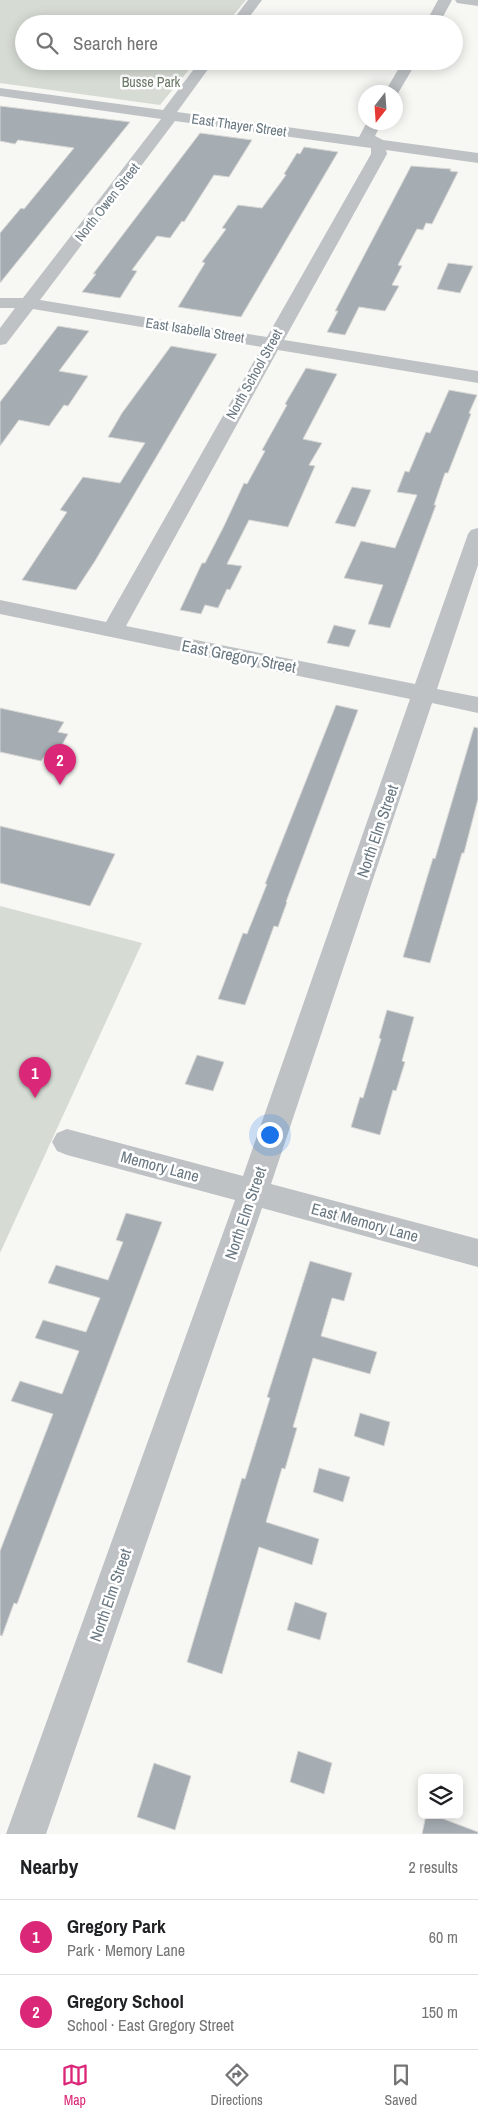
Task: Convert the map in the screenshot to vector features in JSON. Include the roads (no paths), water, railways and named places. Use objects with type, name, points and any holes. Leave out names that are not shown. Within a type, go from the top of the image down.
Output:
[{"type":"street","points":[[244,15],[255,0]]},
{"type":"street","points":[[437,15],[445,0]]},
{"type":"street","points":[[462,0],[478,2]]},
{"type":"street","name":"North Owen Street","points":[[0,340],[167,123],[171,108],[200,70]]},
{"type":"street","points":[[396,85],[405,70]]},
{"type":"street","name":"East Thayer Street","points":[[0,92],[478,158]]},
{"type":"street","points":[[371,130],[367,137],[378,144]]},
{"type":"street","name":"North School Street","points":[[112,630],[271,343],[379,154],[378,144]]},
{"type":"street","name":"East Isabella Street","points":[[0,303],[29,303],[478,377]]},
{"type":"street","name":"North Elm Street","points":[[26,1834],[425,694],[478,534]]},
{"type":"street","name":"East Gregory Street","points":[[0,607],[478,704]]},
{"type":"street","name":"Memory Lane","points":[[68,1142],[252,1191]]},
{"type":"street","name":"East Memory Lane","points":[[252,1191],[478,1253]]},
{"type":"place","name":"Gregory School","points":[[60,785]]},
{"type":"place","name":"Gregory Park","points":[[35,1098]]},
{"type":"park label","name":"Busse Park","points":[[151,82]]}]
